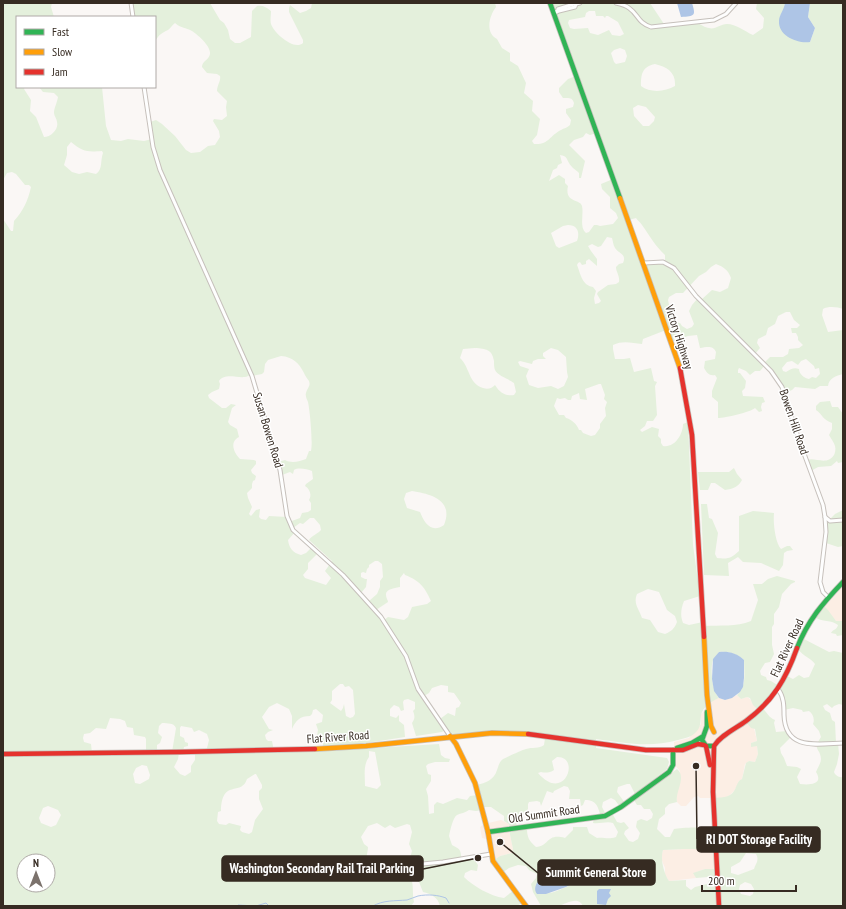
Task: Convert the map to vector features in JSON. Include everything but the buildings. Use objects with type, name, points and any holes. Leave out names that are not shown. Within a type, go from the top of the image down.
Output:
[{"type":"main road","name":"Victory Highway","points":[[550,3],[555,12],[679,363],[690,419],[707,695],[707,726],[703,735]]},
{"type":"main road","name":"Flat River Road","points":[[718,740],[747,720],[767,703],[778,689],[789,670],[810,619],[828,597],[843,582]]},
{"type":"main road","name":"Victory Highway","points":[[707,695],[711,726],[715,733]]},
{"type":"main road","name":"Flat River Road","points":[[715,733],[721,733],[747,720]]},
{"type":"main road","points":[[712,782],[714,746],[718,740],[715,733],[709,731],[703,735],[708,752],[712,782],[719,906]]},
{"type":"main road","name":"Flat River Road","points":[[3,754],[306,750],[366,746],[450,736],[492,733],[519,733],[638,750],[683,750],[698,744],[705,745]]},
{"type":"main road","name":"Flat River Road","points":[[673,750],[692,744],[703,735]]},
{"type":"main road","points":[[450,736],[456,744],[475,783],[488,832],[493,860],[526,906]]},
{"type":"main road","points":[[705,745],[712,747],[714,746]]},
{"type":"main road","name":"Old Summit Road","points":[[488,832],[607,815],[621,807],[669,772],[674,765],[673,750]]},
{"type":"street","points":[[131,3],[133,16]]},
{"type":"street","points":[[555,12],[575,7],[576,4],[580,3]]},
{"type":"street","points":[[616,3],[629,8],[644,25],[651,28],[714,20],[726,14],[736,3]]},
{"type":"street","name":"Susan Bowen Road","points":[[144,88],[153,147],[157,163],[252,376],[280,470],[290,526],[304,541],[343,575],[381,617],[406,656],[418,689],[450,736]]},
{"type":"street","name":"Bowen Hill Road","points":[[644,263],[659,262],[669,264],[674,268],[694,293],[779,381],[784,391],[799,440],[822,500],[825,517],[825,550],[820,582],[823,592],[828,597]]},
{"type":"street","points":[[825,517],[830,521],[843,520]]},
{"type":"street","points":[[778,689],[783,701],[786,729],[792,738],[799,742],[809,744],[843,743]]},
{"type":"street","points":[[412,865],[443,862],[491,854]]},
{"type":"shaded area","points":[[843,586],[843,625],[842,625],[821,611]]},
{"type":"shaded area","points":[[737,695],[741,699],[747,697],[750,699],[758,711],[754,728],[757,741],[751,743],[752,746],[757,746],[758,754],[755,762],[749,761],[745,764],[742,779],[739,781],[735,790],[725,798],[700,798],[698,796],[694,797],[686,806],[681,806],[677,802],[676,796],[680,771],[674,764],[674,742],[689,738],[701,724],[701,715],[711,701],[719,698],[725,700]]},
{"type":"shaded area","points":[[501,820],[509,824],[513,849],[512,853],[500,856],[494,860],[490,840],[482,838],[480,827],[484,824]]},
{"type":"shaded area","points":[[717,849],[717,869],[705,869],[694,873],[696,878],[669,881],[665,875],[665,868],[661,858],[663,850]]},
{"type":"green space","points":[[3,3],[52,3],[51,7],[54,16],[16,16],[16,88],[24,88],[31,100],[30,111],[36,117],[44,137],[47,137],[56,130],[57,121],[54,115],[54,109],[58,97],[54,93],[43,92],[40,88],[102,88],[106,126],[111,140],[121,141],[128,139],[144,141],[152,139],[150,122],[156,120],[175,136],[186,150],[191,153],[200,152],[208,146],[215,145],[220,137],[219,131],[213,121],[214,119],[222,120],[227,116],[227,101],[217,91],[220,76],[217,74],[207,73],[202,67],[203,63],[210,54],[210,51],[204,41],[192,31],[175,23],[169,29],[160,34],[156,40],[156,16],[133,16],[131,3],[210,3],[228,30],[230,39],[235,43],[240,43],[251,37],[252,11],[257,6],[263,6],[271,11],[271,24],[276,32],[290,43],[299,45],[303,43],[303,40],[289,12],[290,5],[300,13],[311,8],[312,3],[495,3],[496,7],[489,24],[491,33],[497,39],[502,48],[510,53],[510,61],[518,66],[526,83],[524,93],[533,101],[532,111],[540,119],[537,135],[532,141],[534,144],[539,144],[546,142],[557,132],[570,125],[571,120],[566,113],[566,109],[573,107],[574,103],[569,98],[563,98],[559,92],[559,88],[568,79],[576,76],[550,3],[650,3],[666,27],[697,23],[706,27],[715,28],[730,24],[737,26],[753,35],[763,28],[764,18],[756,9],[757,3],[785,3],[784,9],[780,16],[810,42],[815,28],[808,17],[810,3],[843,3],[843,309],[828,307],[823,309],[822,315],[828,332],[843,330],[843,374],[831,379],[828,386],[820,386],[815,389],[795,387],[785,393],[779,381],[765,365],[760,371],[755,371],[750,375],[746,371],[739,368],[738,373],[740,373],[746,381],[745,388],[742,391],[743,396],[763,397],[765,402],[762,403],[762,411],[759,412],[755,408],[753,410],[718,418],[718,402],[712,397],[712,391],[717,378],[715,375],[708,374],[704,368],[705,361],[715,359],[716,352],[711,347],[700,348],[697,335],[688,336],[673,341],[666,330],[643,339],[642,344],[628,342],[620,343],[613,345],[613,349],[615,359],[630,358],[634,372],[651,368],[654,381],[657,382],[655,386],[657,415],[653,421],[647,421],[645,426],[640,430],[642,432],[652,427],[659,429],[658,436],[661,439],[661,443],[663,446],[667,446],[678,440],[682,432],[683,424],[688,422],[693,545],[700,596],[684,601],[681,612],[683,623],[689,625],[703,622],[704,626],[722,626],[751,621],[758,600],[753,584],[762,584],[768,579],[777,576],[795,582],[791,584],[782,594],[779,607],[774,614],[772,645],[774,654],[770,662],[765,663],[760,671],[761,675],[779,686],[787,676],[793,679],[799,675],[804,678],[809,677],[815,664],[798,649],[802,638],[829,652],[834,651],[843,653],[843,705],[839,704],[832,708],[827,704],[823,706],[825,710],[830,713],[832,720],[835,722],[836,743],[838,743],[839,754],[834,772],[837,776],[843,777],[843,906],[583,906],[578,901],[575,901],[558,906],[541,906],[533,892],[531,884],[536,878],[537,874],[529,870],[526,866],[518,865],[509,868],[502,873],[494,860],[500,856],[512,853],[513,849],[509,824],[504,821],[504,816],[491,807],[482,807],[482,810],[469,810],[457,815],[454,818],[449,836],[452,845],[460,851],[462,861],[474,859],[478,865],[477,871],[471,870],[465,873],[464,877],[482,890],[499,897],[504,898],[514,890],[523,902],[517,906],[440,906],[438,900],[434,896],[423,892],[415,876],[411,878],[414,902],[411,906],[3,906],[3,219],[11,231],[13,231],[14,221],[25,206],[31,187],[29,185],[25,185],[16,174],[12,172],[7,173],[3,180]],"holes":[[[589,11],[595,11],[596,16],[603,16],[605,18],[608,16],[618,22],[624,34],[620,36],[612,35],[609,30],[598,35],[590,33],[588,28],[570,28],[568,23],[569,20],[585,17],[586,13]],[[620,48],[625,50],[627,56],[625,62],[616,64],[611,53]],[[655,64],[667,69],[674,77],[675,86],[658,91],[649,90],[641,86],[641,78],[645,69]],[[638,105],[646,107],[655,117],[654,121],[649,126],[643,126],[634,116],[633,108]],[[586,133],[590,135],[597,133],[613,179],[601,184],[602,189],[610,197],[610,208],[616,213],[618,218],[613,224],[600,226],[594,225],[589,232],[586,233],[582,224],[582,206],[568,195],[568,186],[565,183],[565,179],[559,175],[549,181],[553,170],[562,163],[560,155],[565,157],[571,166],[579,173],[579,178],[581,178],[585,161],[569,145],[574,140],[583,137]],[[71,142],[85,151],[102,151],[103,153],[100,167],[96,174],[87,172],[79,174],[72,172],[64,165],[67,155],[67,147]],[[636,218],[665,255],[665,262],[644,262],[629,220]],[[571,225],[574,226],[578,232],[577,241],[559,248],[556,246],[551,233],[563,226]],[[607,237],[612,238],[615,248],[622,254],[624,260],[623,263],[616,267],[619,282],[608,285],[598,292],[597,294],[601,301],[595,304],[594,298],[596,291],[593,287],[584,282],[577,265],[580,262],[582,265],[586,264],[586,261],[589,259],[597,266],[597,259],[588,246],[592,244],[598,247],[601,246]],[[716,264],[721,266],[729,273],[731,278],[728,288],[720,292],[712,290],[701,300],[698,298],[689,311],[694,324],[692,327],[687,329],[673,317],[668,300],[669,297],[676,293],[683,293],[699,276]],[[786,312],[790,312],[794,320],[800,325],[797,328],[791,328],[792,333],[796,333],[798,340],[803,345],[799,348],[789,349],[788,354],[783,357],[770,357],[764,363],[755,354],[760,348],[757,343],[758,339],[766,335],[768,328],[775,324],[778,316]],[[475,348],[488,350],[492,354],[495,370],[514,383],[516,392],[514,395],[508,395],[501,392],[495,385],[487,389],[478,386],[472,379],[460,358],[463,349]],[[551,348],[558,350],[566,357],[568,377],[564,386],[558,389],[551,386],[538,388],[529,385],[526,376],[529,369],[520,366],[518,362],[520,361],[532,364],[533,361],[538,359],[546,359],[543,356],[543,353]],[[281,356],[292,359],[298,363],[309,381],[306,395],[312,441],[311,451],[309,451],[306,459],[304,460],[293,462],[285,460],[278,462],[282,475],[290,472],[293,474],[294,470],[298,469],[312,471],[313,479],[305,486],[310,492],[309,500],[311,503],[311,510],[302,513],[300,518],[289,522],[287,517],[269,516],[266,520],[261,519],[259,517],[260,509],[256,510],[251,516],[249,514],[252,507],[247,493],[252,488],[253,481],[255,480],[256,476],[251,470],[256,464],[256,461],[240,459],[234,451],[234,442],[239,437],[237,429],[228,422],[232,408],[236,405],[231,404],[226,408],[222,408],[209,398],[208,395],[219,389],[219,381],[224,377],[245,377],[262,374],[264,372],[265,364],[268,360]],[[806,359],[814,366],[815,369],[819,368],[820,374],[816,378],[812,377],[809,379],[802,376],[799,369],[796,368],[786,372],[783,371],[782,368],[787,362],[792,361],[798,365],[801,361]],[[601,384],[605,395],[604,399],[607,402],[605,408],[606,416],[595,435],[591,436],[579,430],[577,426],[564,415],[559,415],[554,406],[557,398],[571,400],[572,396],[579,393],[580,399],[587,400],[585,389]],[[412,491],[433,496],[443,504],[446,510],[444,525],[435,528],[429,526],[420,512],[407,508],[404,499],[406,493]],[[310,518],[314,518],[320,525],[321,530],[309,540],[332,561],[325,571],[331,578],[326,585],[305,578],[303,575],[308,569],[308,563],[317,554],[311,548],[306,553],[301,555],[292,550],[289,545],[288,540],[295,532],[293,528],[300,523],[303,524]],[[375,561],[382,564],[383,577],[380,581],[380,587],[377,594],[369,601],[361,593],[366,587],[367,579],[361,577],[361,573],[366,573],[369,565]],[[404,573],[405,575],[414,579],[426,591],[431,601],[427,604],[412,607],[408,617],[404,620],[388,617],[384,620],[376,610],[388,602],[386,595],[387,591],[400,587],[400,578]],[[648,589],[659,592],[667,610],[675,616],[677,622],[671,631],[665,634],[658,632],[650,620],[642,618],[636,604],[637,594]],[[719,652],[726,652],[744,660],[744,683],[737,695],[741,699],[747,697],[750,698],[753,705],[758,710],[746,722],[751,728],[755,729],[757,741],[751,743],[751,747],[757,746],[758,754],[755,762],[749,761],[746,763],[742,779],[738,782],[734,791],[730,795],[714,798],[715,834],[709,834],[708,830],[706,829],[687,828],[674,829],[670,837],[665,837],[657,829],[659,819],[665,814],[665,808],[669,804],[677,802],[681,780],[680,772],[677,769],[634,800],[637,805],[641,805],[644,809],[650,809],[653,814],[652,818],[647,821],[641,819],[637,821],[636,827],[640,833],[638,839],[633,842],[629,841],[624,834],[629,828],[624,822],[617,822],[612,813],[606,815],[602,807],[603,802],[611,798],[615,800],[620,807],[625,803],[617,792],[618,787],[630,784],[635,794],[667,769],[669,762],[667,758],[596,748],[596,739],[627,743],[657,744],[686,738],[693,735],[699,727],[701,716],[705,707],[719,698],[712,680],[712,664]],[[340,684],[343,684],[345,687],[349,686],[353,690],[355,714],[350,718],[346,716],[344,704],[341,711],[330,703],[332,700],[332,691]],[[441,685],[448,686],[448,692],[454,693],[461,703],[459,707],[456,708],[455,716],[448,713],[440,719],[424,696],[429,693],[432,688]],[[779,691],[784,710],[793,708],[802,710],[803,712],[809,711],[814,718],[813,724],[819,731],[821,737],[817,745],[821,759],[816,772],[818,776],[817,782],[811,784],[800,784],[797,777],[801,769],[787,766],[780,748],[791,737],[787,731],[776,732],[774,723],[775,720],[771,718],[762,708]],[[408,699],[415,702],[415,709],[413,711],[414,720],[412,723],[416,736],[442,732],[445,730],[451,737],[517,734],[545,738],[544,745],[540,747],[528,748],[503,759],[492,779],[476,785],[478,795],[470,796],[467,800],[457,798],[443,804],[437,802],[434,805],[434,813],[429,814],[426,789],[431,781],[431,775],[428,774],[426,766],[435,762],[449,762],[450,759],[441,755],[439,744],[325,751],[274,751],[272,741],[268,741],[265,735],[273,730],[269,729],[262,717],[269,707],[277,703],[289,709],[292,716],[292,729],[299,719],[310,716],[313,710],[316,709],[323,715],[322,722],[316,724],[318,730],[316,742],[323,743],[323,746],[360,744],[405,737],[404,725],[399,721],[399,715],[396,718],[390,716],[390,709],[394,705],[399,707],[401,711],[404,710],[404,700]],[[110,718],[125,721],[127,727],[133,728],[134,735],[145,737],[146,753],[92,753],[91,744],[84,742],[83,738],[84,734],[90,733],[96,728],[106,729]],[[162,723],[173,725],[176,728],[172,752],[157,752],[157,745],[160,743],[162,737],[158,733],[159,726]],[[181,726],[192,728],[194,732],[199,730],[207,734],[209,740],[206,752],[195,753],[195,760],[191,766],[191,772],[185,776],[180,774],[174,767],[179,753],[183,752],[184,747],[188,746],[188,743],[185,742],[184,738],[180,736]],[[369,751],[375,752],[381,785],[377,789],[365,786],[367,760],[369,757]],[[557,757],[564,759],[568,763],[569,770],[567,776],[562,781],[556,783],[548,781],[538,773],[546,773],[554,770],[552,761]],[[142,765],[147,766],[150,775],[149,779],[140,784],[135,783],[133,774],[136,768]],[[256,774],[262,785],[262,788],[259,791],[259,799],[263,809],[255,820],[252,832],[249,834],[242,832],[240,830],[241,826],[229,823],[226,825],[219,824],[217,821],[218,812],[221,811],[222,801],[225,795],[228,791],[241,787],[247,779]],[[564,786],[568,787],[570,791],[569,799],[580,799],[581,806],[585,800],[595,803],[601,817],[594,818],[593,823],[613,823],[618,832],[616,837],[597,838],[589,833],[587,827],[573,827],[573,830],[565,838],[554,837],[544,844],[536,847],[529,839],[527,828],[517,828],[516,819],[520,814],[528,809],[529,802],[537,801],[540,802],[541,806],[547,791],[553,793]],[[48,806],[58,810],[61,815],[56,825],[51,827],[41,823],[39,818],[43,808]],[[377,823],[385,828],[390,825],[395,828],[407,824],[410,825],[412,832],[409,844],[412,851],[409,864],[398,862],[388,870],[377,869],[368,863],[368,847],[364,844],[361,837],[368,826]],[[716,849],[717,869],[705,869],[693,873],[696,878],[708,877],[709,881],[707,884],[695,887],[691,890],[686,886],[686,880],[669,881],[663,866],[663,850]],[[746,853],[756,854],[757,856],[754,869],[738,875],[731,873],[731,867],[740,862]],[[571,869],[576,869],[583,878],[551,893],[542,893],[543,880],[559,876]],[[745,882],[751,884],[754,889],[753,894],[750,896],[741,894],[739,889],[740,885]]]},
{"type":"green space","points":[[830,401],[832,407],[838,407],[843,414],[843,462],[838,463],[837,461],[831,466],[818,467],[811,471],[807,460],[828,460],[834,455],[835,452],[835,445],[829,435],[832,429],[832,423],[826,420],[816,410],[816,406],[820,402]]},
{"type":"green space","points":[[734,468],[742,480],[737,486],[725,490],[715,483],[711,483],[708,490],[700,490],[698,472],[729,472]]},
{"type":"green space","points":[[701,504],[707,504],[709,518],[712,519],[718,533],[715,554],[717,558],[729,558],[739,551],[739,516],[753,511],[774,513],[775,532],[779,546],[781,549],[790,546],[793,550],[784,553],[783,565],[779,571],[761,563],[743,562],[738,557],[728,563],[729,576],[704,575]]},
{"type":"green space","points":[[843,510],[843,546],[838,547],[826,543],[826,519],[829,520],[835,514]]},
{"type":"green space","points":[[822,604],[836,621],[843,621],[843,635],[837,636],[836,634],[831,633],[838,625],[836,623],[820,620],[814,617]]},
{"type":"water","points":[[677,3],[692,3],[694,13],[692,16],[681,17]]},
{"type":"water","points":[[785,3],[810,3],[808,17],[815,28],[810,42],[800,42],[785,35],[782,31],[779,19]]},
{"type":"water","points":[[719,652],[732,653],[744,660],[743,687],[740,692],[732,698],[725,700],[719,698],[714,691],[712,679],[713,659]]},
{"type":"water","points":[[571,869],[581,869],[583,878],[566,887],[546,894],[537,894],[535,891],[538,881],[559,876]]},
{"type":"water","points":[[599,889],[611,889],[609,893],[611,896],[606,905],[597,904],[597,891]]},
{"type":"waterway","points":[[373,906],[385,902],[407,900],[425,895],[446,898],[449,903]]},
{"type":"waterway","points":[[237,906],[256,906],[266,903],[269,906]]},
{"type":"traffic: fast","points":[[550,3],[620,198]]},
{"type":"traffic: fast","points":[[797,648],[811,620],[843,582]]},
{"type":"traffic: fast","points":[[707,712],[707,726],[702,740],[706,746],[714,746]]},
{"type":"traffic: fast","points":[[677,748],[692,743],[702,737]]},
{"type":"traffic: fast","points":[[488,832],[605,816],[621,807],[669,772],[673,765],[673,750]]},
{"type":"traffic: slow","points":[[620,198],[680,368]]},
{"type":"traffic: slow","points":[[704,637],[707,695],[711,726],[714,732]]},
{"type":"traffic: slow","points":[[315,749],[366,746],[492,733],[528,734]]},
{"type":"traffic: slow","points":[[450,736],[456,744],[475,783],[488,832],[493,861],[526,906]]},
{"type":"traffic: jam","points":[[680,368],[692,435],[704,637]]},
{"type":"traffic: jam","points":[[719,906],[713,792],[714,746],[724,735],[746,721],[764,706],[778,689],[797,648]]},
{"type":"traffic: jam","points":[[528,734],[646,750],[683,750],[698,744],[704,745]]},
{"type":"traffic: jam","points":[[706,746],[710,765]]},
{"type":"traffic: jam","points":[[3,754],[315,749]]},
{"type":"place","name":"RI DOT Storage Facility","points":[[696,766]]},
{"type":"place","name":"Summit General Store","points":[[500,842]]},
{"type":"place","name":"Washington Secondary Rail Trail Parking","points":[[478,858]]}]
